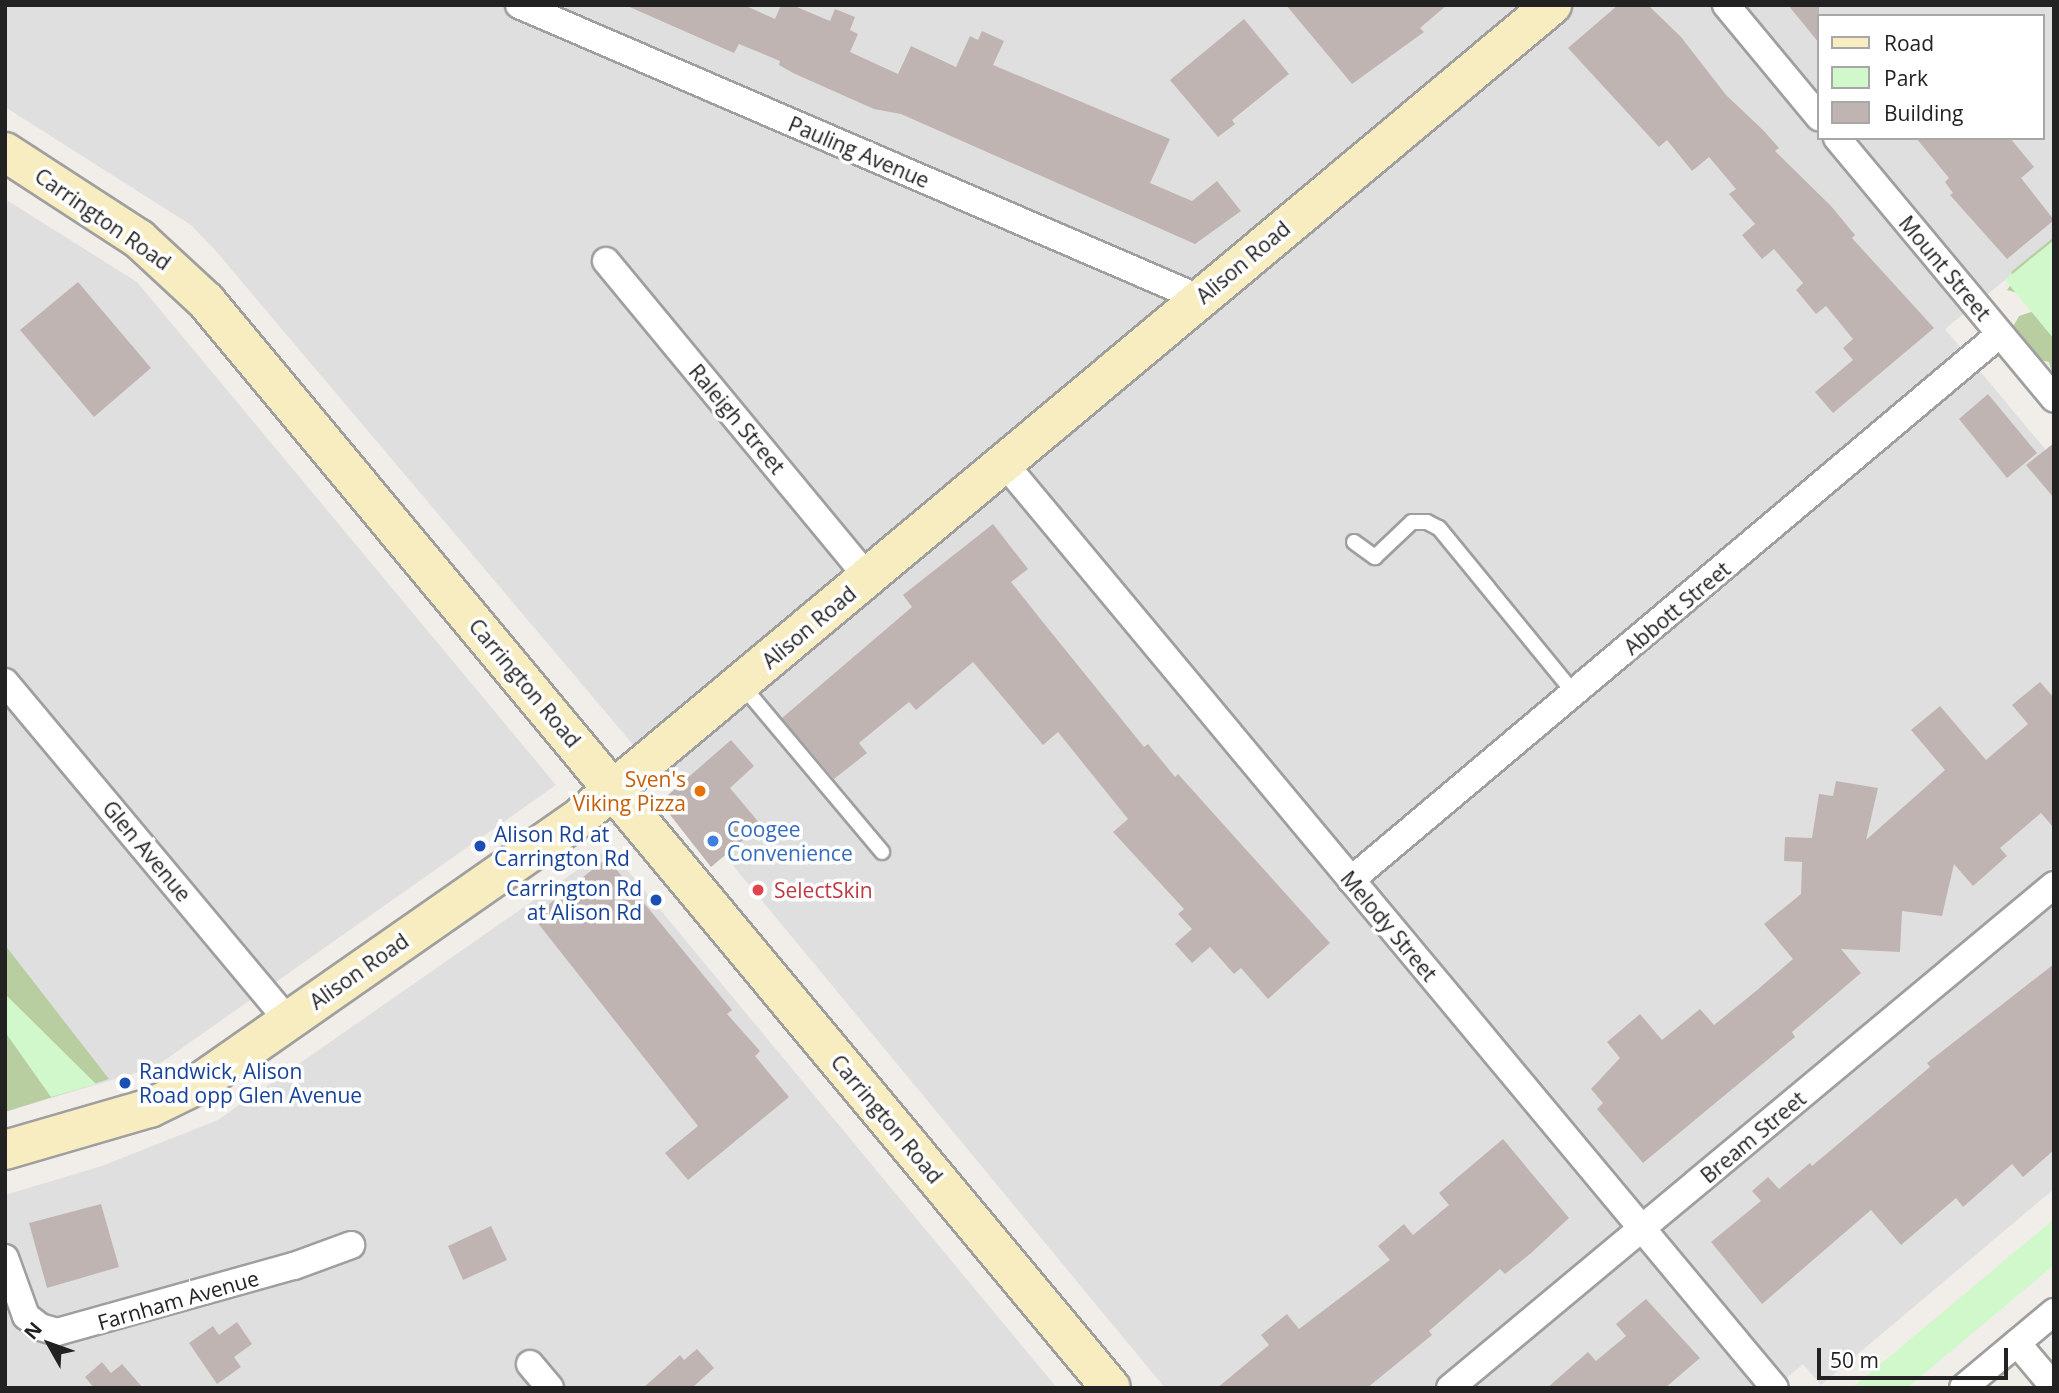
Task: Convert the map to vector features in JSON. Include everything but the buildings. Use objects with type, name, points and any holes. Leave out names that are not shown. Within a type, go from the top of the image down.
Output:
[{"type":"main road","name":"Alison Road","points":[[5,1150],[161,1104],[218,1071],[614,791],[1199,298],[1552,5]]},
{"type":"main road","name":"Carrington Road","points":[[5,152],[139,239],[206,301],[1111,1388]]},
{"type":"street","name":"Pauling Avenue","points":[[519,5],[1199,298]]},
{"type":"street","points":[[1726,5],[1818,116]]},
{"type":"street","name":"Mount Street","points":[[1839,140],[2054,398]]},
{"type":"street","name":"Raleigh Street","points":[[606,261],[868,578]]},
{"type":"street","name":"Abbott Street","points":[[1351,880],[2000,334]]},
{"type":"street","name":"Melody Street","points":[[1004,463],[1775,1388]]},
{"type":"street","name":"Glen Avenue","points":[[5,682],[288,1021]]},
{"type":"street","name":"Bream Street","points":[[1450,1388],[2054,885]]},
{"type":"street","name":"Farnham Avenue","points":[[5,1258],[26,1316],[40,1327],[57,1332],[282,1270],[351,1245]]},
{"type":"street","points":[[1963,1388],[2054,1312]]},
{"type":"street","points":[[2017,1343],[2054,1387]]},
{"type":"street","points":[[530,1364],[550,1388]]},
{"type":"lane","points":[[1354,542],[1375,557],[1412,522],[1427,522],[1439,528],[1574,694]]},
{"type":"lane","points":[[741,684],[882,852]]},
{"type":"shaded area","points":[[5,5],[2054,5],[2054,240],[1945,329],[2054,460],[2054,1189],[1821,1385],[1803,1364],[1775,1388],[1165,1388],[630,741],[191,225],[5,107]]},
{"type":"shaded area","points":[[5,199],[137,282],[556,785],[155,1067],[5,1112]]},
{"type":"shaded area","points":[[609,848],[1057,1388],[5,1388],[5,1195],[102,1166],[218,1120]]},
{"type":"green space","points":[[2054,237],[2054,381],[2049,362],[2024,357],[2010,332],[2019,316],[2037,310],[2025,295],[2007,290],[2015,278],[2011,272]]},
{"type":"green space","points":[[2054,240],[2054,339],[2005,280]]},
{"type":"green space","points":[[5,945],[109,1079],[5,1112]]},
{"type":"green space","points":[[5,994],[96,1084],[51,1097],[5,1032]]},
{"type":"green space","points":[[2054,1219],[2054,1265],[1907,1388],[1852,1388]]},
{"type":"place","name":"Sven's Viking Pizza","points":[[700,791]]},
{"type":"place","name":"Coogee Convenience","points":[[713,841]]},
{"type":"place","name":"Alison Rd at Carrington Rd","points":[[480,846]]},
{"type":"place","name":"SelectSkin","points":[[758,890]]},
{"type":"place","name":"Carrington Rd at Alison Rd","points":[[656,900]]},
{"type":"place","name":"Randwick, Alison Road opp Glen Avenue","points":[[125,1083]]}]
